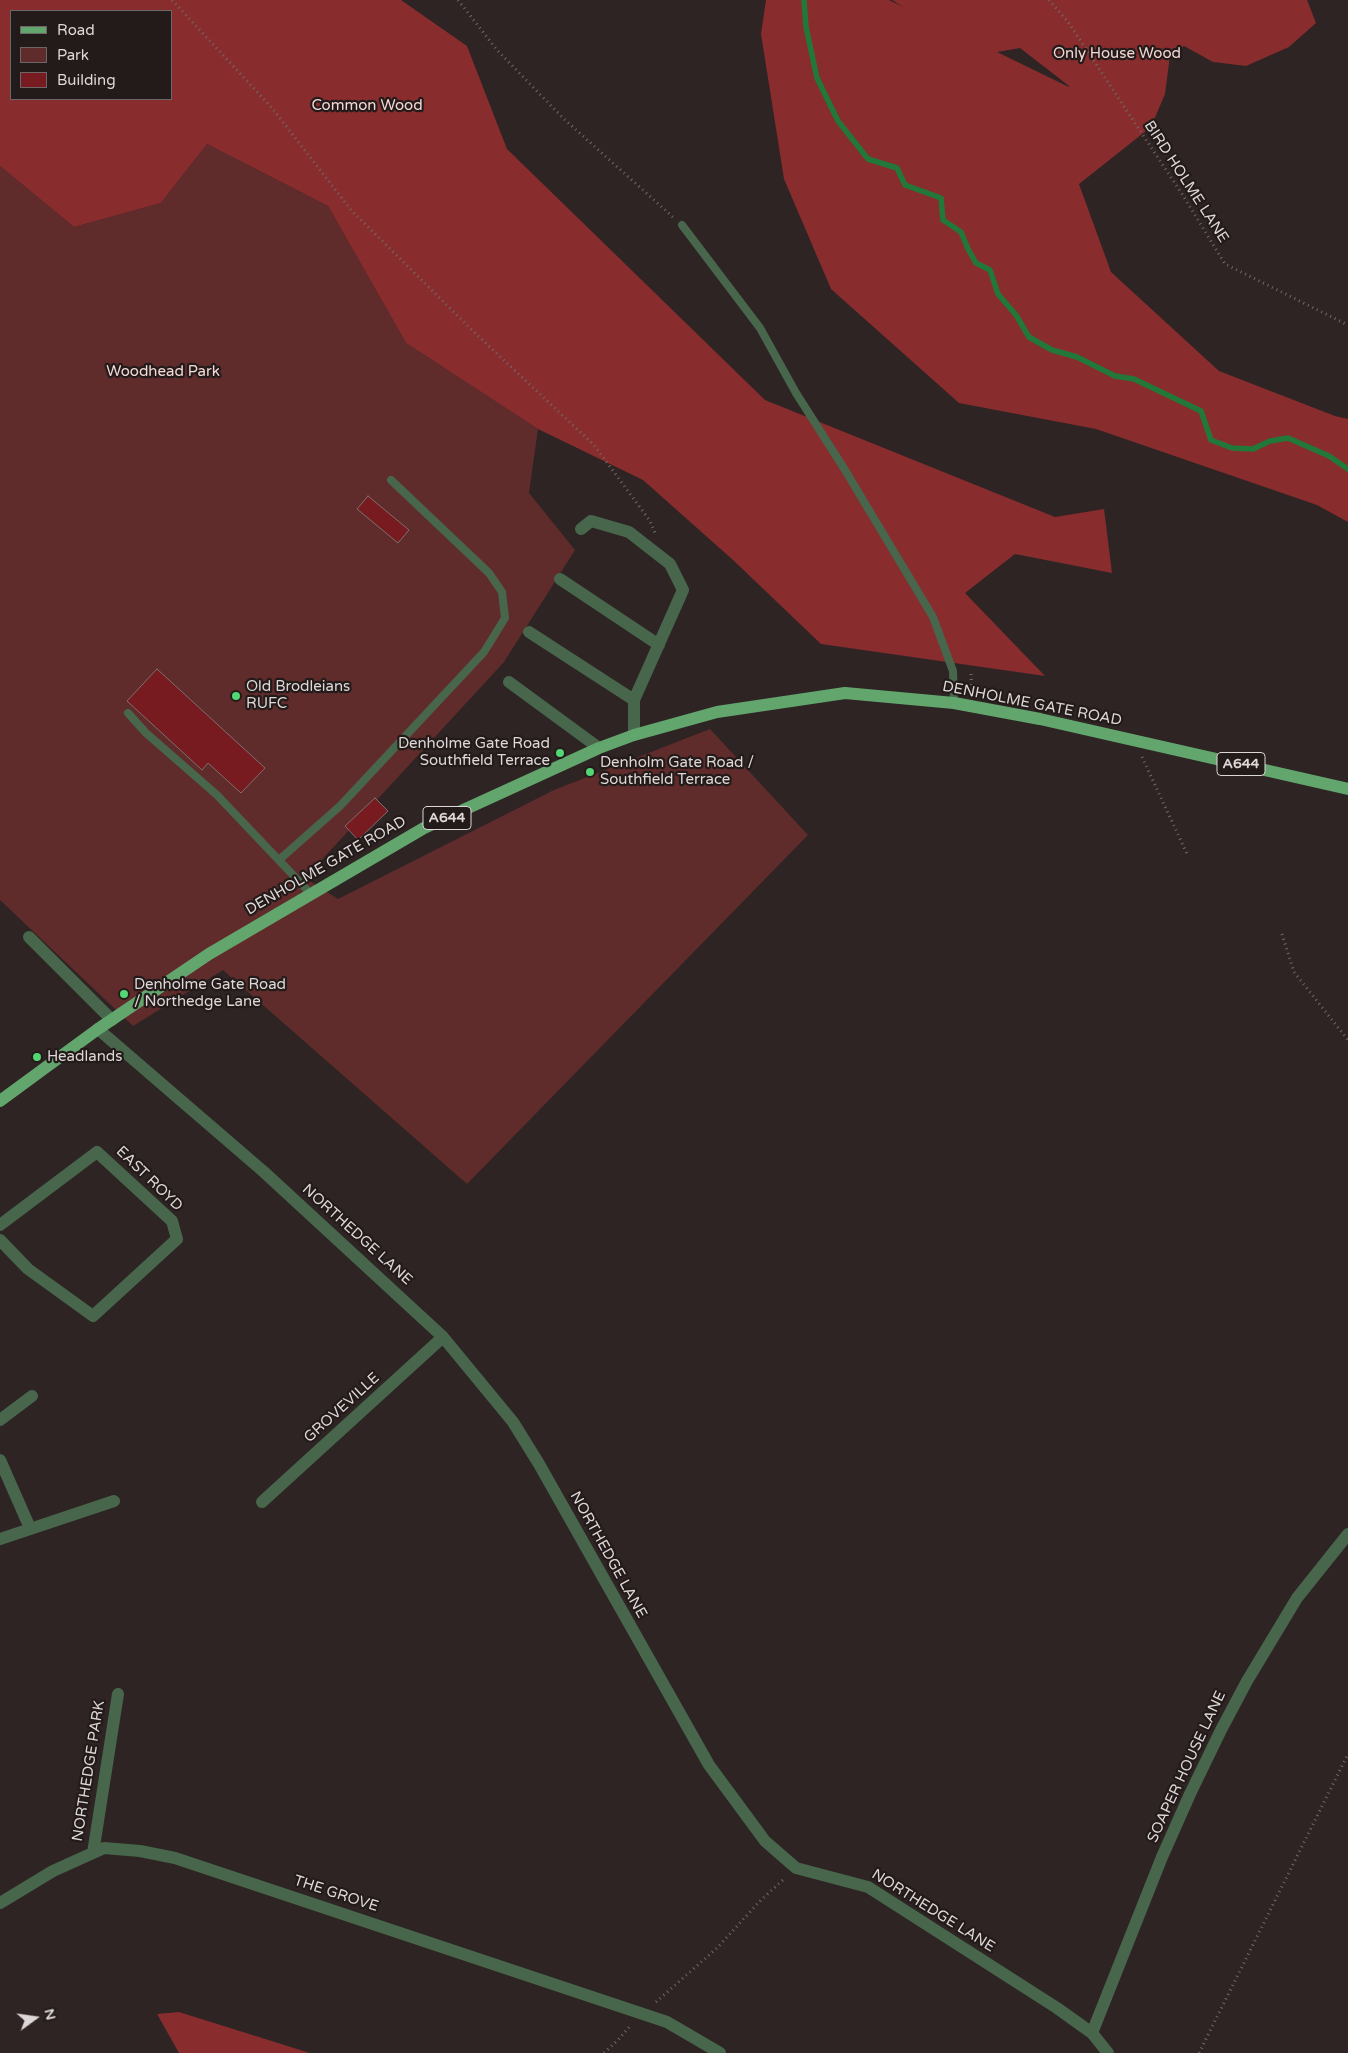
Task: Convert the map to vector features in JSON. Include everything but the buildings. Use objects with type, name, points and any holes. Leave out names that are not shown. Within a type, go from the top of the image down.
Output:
[{"type":"main road","name":"DENHOLME GATE ROAD","points":[[0,1102],[98,1029],[210,954],[424,828],[599,748],[634,735],[717,712],[845,693],[954,703],[1134,740],[1348,789]]},
{"type":"street","points":[[580,529],[591,521],[629,532],[670,564],[684,590],[634,700],[634,735]]},
{"type":"street","points":[[560,579],[659,645]]},
{"type":"street","points":[[529,632],[634,700]]},
{"type":"street","points":[[509,682],[599,748]]},
{"type":"street","points":[[29,937],[112,1020]]},
{"type":"street","name":"NORTHEDGE LANE","points":[[98,1029],[264,1172],[443,1337],[513,1422],[539,1464],[709,1765],[766,1841],[796,1868],[868,1887],[1057,2008],[1092,2033],[1108,2053]]},
{"type":"street","name":"EAST ROYD","points":[[0,1225],[97,1152],[172,1221],[177,1238],[93,1316],[28,1269],[0,1240]]},
{"type":"street","name":"GROVEVILLE","points":[[262,1502],[443,1337]]},
{"type":"street","points":[[0,1420],[32,1396]]},
{"type":"street","points":[[0,1460],[30,1528]]},
{"type":"street","points":[[0,1539],[114,1501]]},
{"type":"street","name":"SOAPER HOUSE LANE","points":[[1092,2033],[1174,1830],[1221,1730],[1247,1681],[1297,1598],[1348,1534]]},
{"type":"street","name":"NORTHEDGE PARK","points":[[93,1853],[118,1694]]},
{"type":"street","name":"THE GROVE","points":[[0,1903],[53,1871],[104,1848],[140,1851],[175,1858],[667,2022],[720,2053]]},
{"type":"lane","points":[[682,225],[760,328],[796,393],[933,617],[954,671],[954,703]]},
{"type":"lane","points":[[279,860],[340,806],[478,659],[505,618],[502,592],[489,573],[391,480]]},
{"type":"lane","points":[[128,713],[146,733],[217,795],[311,894]]},
{"type":"path","points":[[172,0],[272,108],[351,210],[475,333],[594,445],[650,521],[658,538]]},
{"type":"path","points":[[458,0],[497,50],[564,118],[682,225]]},
{"type":"path","name":"BIRD HOLME LANE","points":[[1049,0],[1068,22],[1182,194],[1225,264],[1348,325]]},
{"type":"path","points":[[1134,740],[1188,856]]},
{"type":"path","points":[[1282,934],[1294,972],[1348,1040]]},
{"type":"path","points":[[1199,2053],[1348,1754]]},
{"type":"path","points":[[604,2053],[641,2013],[668,1993],[710,1954],[761,1900],[796,1868]]},
{"type":"green space","name":"Common Wood","points":[[0,0],[401,0],[467,46],[507,149],[765,400],[1055,517],[1104,509],[1112,573],[1015,554],[965,593],[1045,676],[821,644],[733,560],[643,480],[538,429],[406,343],[328,206],[207,144],[161,203],[74,227],[0,166]]},
{"type":"green space","name":"Only House Wood","points":[[766,0],[889,0],[903,7],[892,0],[1307,0],[1316,23],[1289,47],[1246,66],[1213,62],[1184,46],[1170,56],[1165,94],[1151,127],[1079,184],[1111,272],[1219,371],[1335,416],[1348,419],[1348,522],[1317,505],[1096,429],[959,403],[831,289],[784,179],[761,34]],"holes":[[[1020,48],[1069,87],[997,52]]]},
{"type":"green space","name":"Old Brodleians RUFC","points":[[207,144],[328,206],[406,343],[538,429],[529,493],[575,550],[504,662],[305,878],[338,899],[554,790],[710,729],[808,835],[467,1184],[223,970],[133,1026],[0,900],[0,166],[74,227],[161,203]]},
{"type":"green space","points":[[179,2012],[310,2053],[179,2053],[157,2014]]},
{"type":"waterway","points":[[804,0],[806,27],[817,78],[838,121],[868,159],[897,168],[905,185],[941,198],[943,220],[961,232],[976,263],[990,270],[998,294],[1016,315],[1029,337],[1052,350],[1077,357],[1115,376],[1134,379],[1201,411],[1211,440],[1232,448],[1253,449],[1270,441],[1288,438],[1329,456],[1348,469]]},
{"type":"place","name":"Old Brodleians RUFC","points":[[236,696]]},
{"type":"place","name":"Denholme Gate Road Southfield Terrace","points":[[560,753]]},
{"type":"place","name":"Denholm Gate Road / Southfield Terrace","points":[[590,772]]},
{"type":"place","name":"Denholme Gate Road / Northedge Lane","points":[[124,994]]},
{"type":"place","name":"Headlands","points":[[37,1057]]},
{"type":"park label","name":"Woodhead Park","points":[[163,372]]}]
